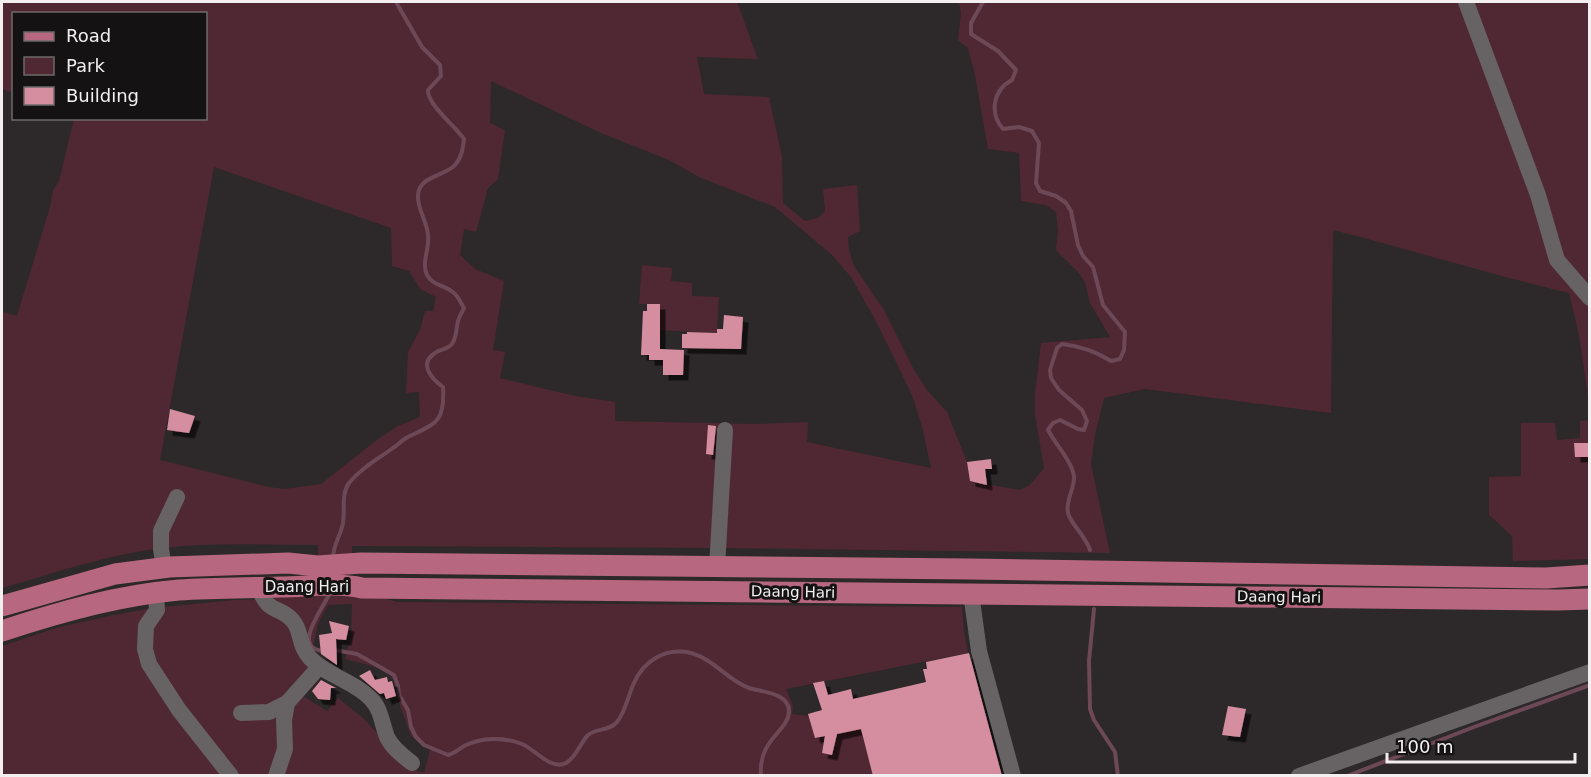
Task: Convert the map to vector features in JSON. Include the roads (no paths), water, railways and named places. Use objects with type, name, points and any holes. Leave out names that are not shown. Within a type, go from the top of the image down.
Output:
[{"type":"main road","name":"Daang Hari","points":[[2,606],[115,574],[164,568],[277,563],[319,575]]},
{"type":"main road","name":"Daang Hari","points":[[2,631],[121,598],[178,590],[258,588],[319,575],[344,575],[361,563],[1534,578],[1590,575]]},
{"type":"main road","points":[[728,567],[738,591]]},
{"type":"main road","name":"Daang Hari","points":[[344,575],[362,588],[1590,599]]},
{"type":"street","points":[[1466,2],[1538,195],[1557,260],[1590,298]]},
{"type":"street","points":[[725,430],[728,567]]},
{"type":"street","points":[[164,568],[161,531],[177,497]]},
{"type":"street","points":[[258,588],[268,606],[293,620],[303,650],[320,667],[362,690],[373,701],[380,713],[388,738],[398,752],[412,763]]},
{"type":"street","points":[[971,593],[979,651],[1013,776]]},
{"type":"street","points":[[156,594],[157,610],[147,621],[144,635],[149,664],[179,710],[231,776]]},
{"type":"street","points":[[241,713],[269,712],[287,703],[320,667]]},
{"type":"street","points":[[1299,776],[1590,672]]},
{"type":"street","points":[[276,776],[285,749],[284,720],[287,703]]},
{"type":"waterway","points":[[333,558],[343,523],[344,497],[349,483],[370,464],[406,438],[432,425],[440,415],[443,387],[431,376],[427,366],[430,357],[452,344],[456,336],[458,319],[464,308],[454,293],[432,281],[427,275],[425,265],[428,235],[418,195],[423,184],[455,165],[461,156],[464,139],[442,115],[429,96],[428,90],[441,76],[440,65],[422,47],[396,2]]},
{"type":"waterway","points":[[983,2],[971,23],[971,34],[998,51],[1016,70],[1012,80],[1001,90],[995,102],[999,123],[1003,129],[1019,127],[1032,131],[1039,143],[1036,183],[1040,191],[1056,196],[1066,203],[1071,211],[1078,245],[1083,256],[1093,267],[1103,305],[1125,332],[1124,350],[1120,359],[1111,361],[1087,349],[1062,344],[1057,348],[1050,370],[1051,378],[1059,390],[1082,410],[1087,421],[1084,430],[1060,420],[1053,423],[1048,430],[1067,458],[1072,470],[1074,481],[1067,508],[1068,513],[1090,550]]},
{"type":"waterway","points":[[323,651],[314,648],[309,642],[309,635],[330,592]]},
{"type":"waterway","points":[[1094,609],[1089,661],[1090,709],[1094,720],[1115,752],[1118,776]]},
{"type":"waterway","points":[[334,650],[357,654],[394,675],[399,695],[408,710],[411,727],[416,737],[424,745],[448,755],[478,741],[508,740],[522,744],[549,762],[560,765],[573,758],[588,735],[611,727],[617,722],[637,676],[649,663],[672,652],[691,653],[707,660],[741,684],[774,694],[785,700],[788,705],[788,718],[764,753],[761,776]]},
{"type":"waterway","points":[[1347,776],[1590,685]]}]
